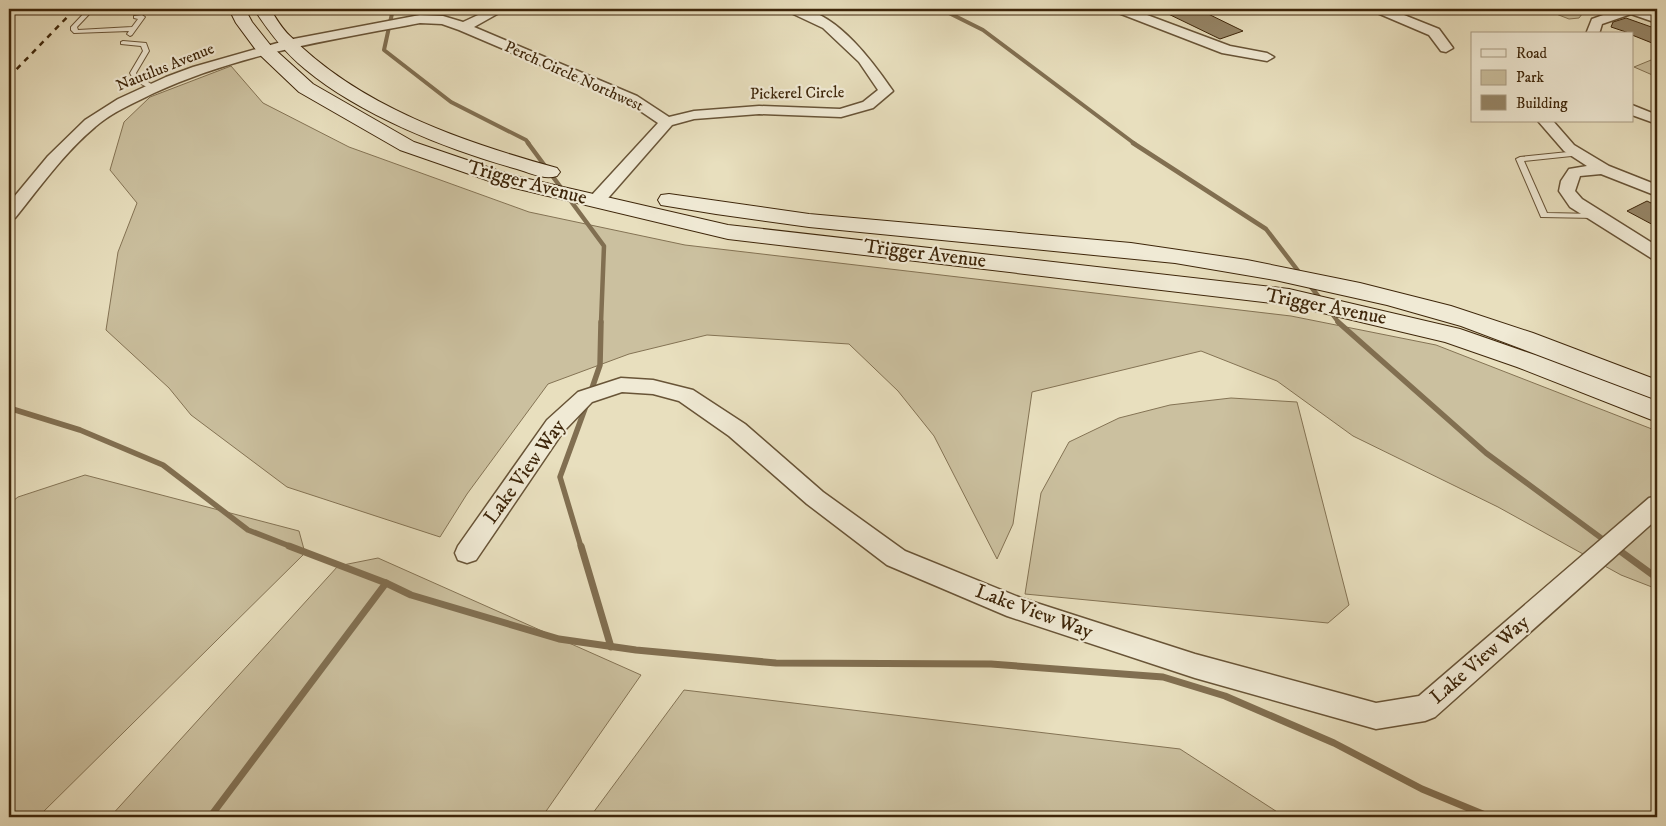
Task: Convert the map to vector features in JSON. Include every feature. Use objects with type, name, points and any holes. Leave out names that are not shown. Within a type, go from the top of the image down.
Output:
[{"type":"main road","name":"Trigger Avenue","points":[[237,9],[244,23],[265,50],[306,88],[407,146],[505,180],[738,213],[836,224],[1134,251],[1219,262],[1364,293],[1444,313],[1518,337],[1657,390]]},
{"type":"main road","name":"Trigger Avenue","points":[[262,9],[268,21],[288,44],[324,75],[368,102],[422,129],[603,194],[728,232],[1289,297],[1451,336],[1526,361],[1657,412]]},
{"type":"street","points":[[288,44],[420,19],[443,20],[464,26],[500,9]]},
{"type":"street","name":"Pickerel Circle","points":[[667,122],[694,115],[759,110],[841,113],[868,105],[886,91],[864,59],[828,25],[793,9]]},
{"type":"street","points":[[1120,9],[1227,50],[1267,58]]},
{"type":"street","points":[[1379,9],[1434,32],[1446,48]]},
{"type":"street","points":[[1593,32],[1597,22],[1631,9],[1657,19]]},
{"type":"street","name":"Perch Circle Northwest","points":[[464,26],[632,99],[667,122],[603,194]]},
{"type":"street","name":"Nautilus Avenue","points":[[9,214],[54,159],[90,123],[123,102],[198,70],[288,44]]},
{"type":"street","points":[[1634,110],[1657,120]]},
{"type":"street","points":[[1546,122],[1569,148],[1603,169],[1657,191]]},
{"type":"street","points":[[1603,169],[1575,172],[1569,181],[1567,191],[1576,203],[1657,254]]},
{"type":"street","name":"Lake View Way","points":[[467,553],[555,426],[585,397],[620,385],[652,387],[686,395],[737,430],[815,498],[896,558],[1016,608],[1195,666],[1376,716],[1425,708],[1657,505]]},
{"type":"lane","points":[[91,9],[74,27],[76,32],[133,29]]},
{"type":"lane","points":[[144,9],[136,17],[142,17],[123,43],[144,44],[146,51],[133,73],[134,76],[154,88]]},
{"type":"lane","points":[[1578,153],[1520,159],[1544,214],[1596,216]]},
{"type":"green space","points":[[1586,9],[1579,18],[1569,19],[1546,10]]},
{"type":"green space","points":[[1656,58],[1657,77],[1634,67]]},
{"type":"green space","points":[[231,66],[263,103],[349,147],[529,212],[685,245],[1291,316],[1436,345],[1657,431],[1657,589],[1621,575],[1498,507],[1353,436],[1277,381],[1201,351],[1032,392],[1013,524],[997,559],[934,436],[898,391],[849,344],[707,335],[629,354],[548,384],[467,494],[440,537],[287,487],[191,415],[169,388],[106,330],[118,252],[137,203],[110,170],[124,122],[150,97]]},
{"type":"green space","points":[[1231,398],[1297,402],[1349,605],[1328,623],[1025,594],[1041,493],[1069,442],[1119,418],[1170,405]]},
{"type":"green space","points":[[85,475],[299,531],[305,553],[38,817],[9,817],[9,504],[18,497]]},
{"type":"green space","points":[[378,558],[641,675],[542,817],[110,817],[338,566]]},
{"type":"green space","points":[[684,690],[1180,749],[1285,817],[590,817]]},
{"type":"building","points":[[1158,9],[1198,9],[1243,31],[1220,39]]},
{"type":"building","points":[[1626,18],[1657,29],[1657,45],[1634,36],[1634,32],[1626,32],[1611,27],[1613,22]]},
{"type":"building","points":[[1647,201],[1657,206],[1657,227],[1627,211]]},
{"type":"waterway","points":[[393,9],[384,50],[451,102],[526,140],[529,144]]},
{"type":"waterway","points":[[941,9],[983,30],[1135,144]]},
{"type":"waterway","points":[[528,143],[604,246],[601,323]]},
{"type":"waterway","points":[[1133,143],[1266,229],[1302,276]]},
{"type":"waterway","points":[[1308,283],[1322,301]]},
{"type":"waterway","points":[[1330,311],[1339,323]]},
{"type":"waterway","points":[[590,394],[600,365],[601,322]]},
{"type":"waterway","points":[[1339,323],[1486,453],[1608,543]]},
{"type":"waterway","points":[[581,547],[560,477],[587,403]]},
{"type":"waterway","points":[[9,408],[80,430],[163,465],[248,530],[292,547]]},
{"type":"waterway","points":[[289,546],[386,583]]},
{"type":"waterway","points":[[581,546],[611,646]]},
{"type":"waterway","points":[[1616,548],[1657,578]]},
{"type":"waterway","points":[[210,817],[386,583]]},
{"type":"waterway","points":[[386,583],[411,595],[559,639],[611,646]]},
{"type":"waterway","points":[[611,646],[776,663],[991,664],[1163,677],[1225,696],[1334,743],[1422,789],[1490,817]]},
{"type":"railway","points":[[9,77],[75,9]]}]
